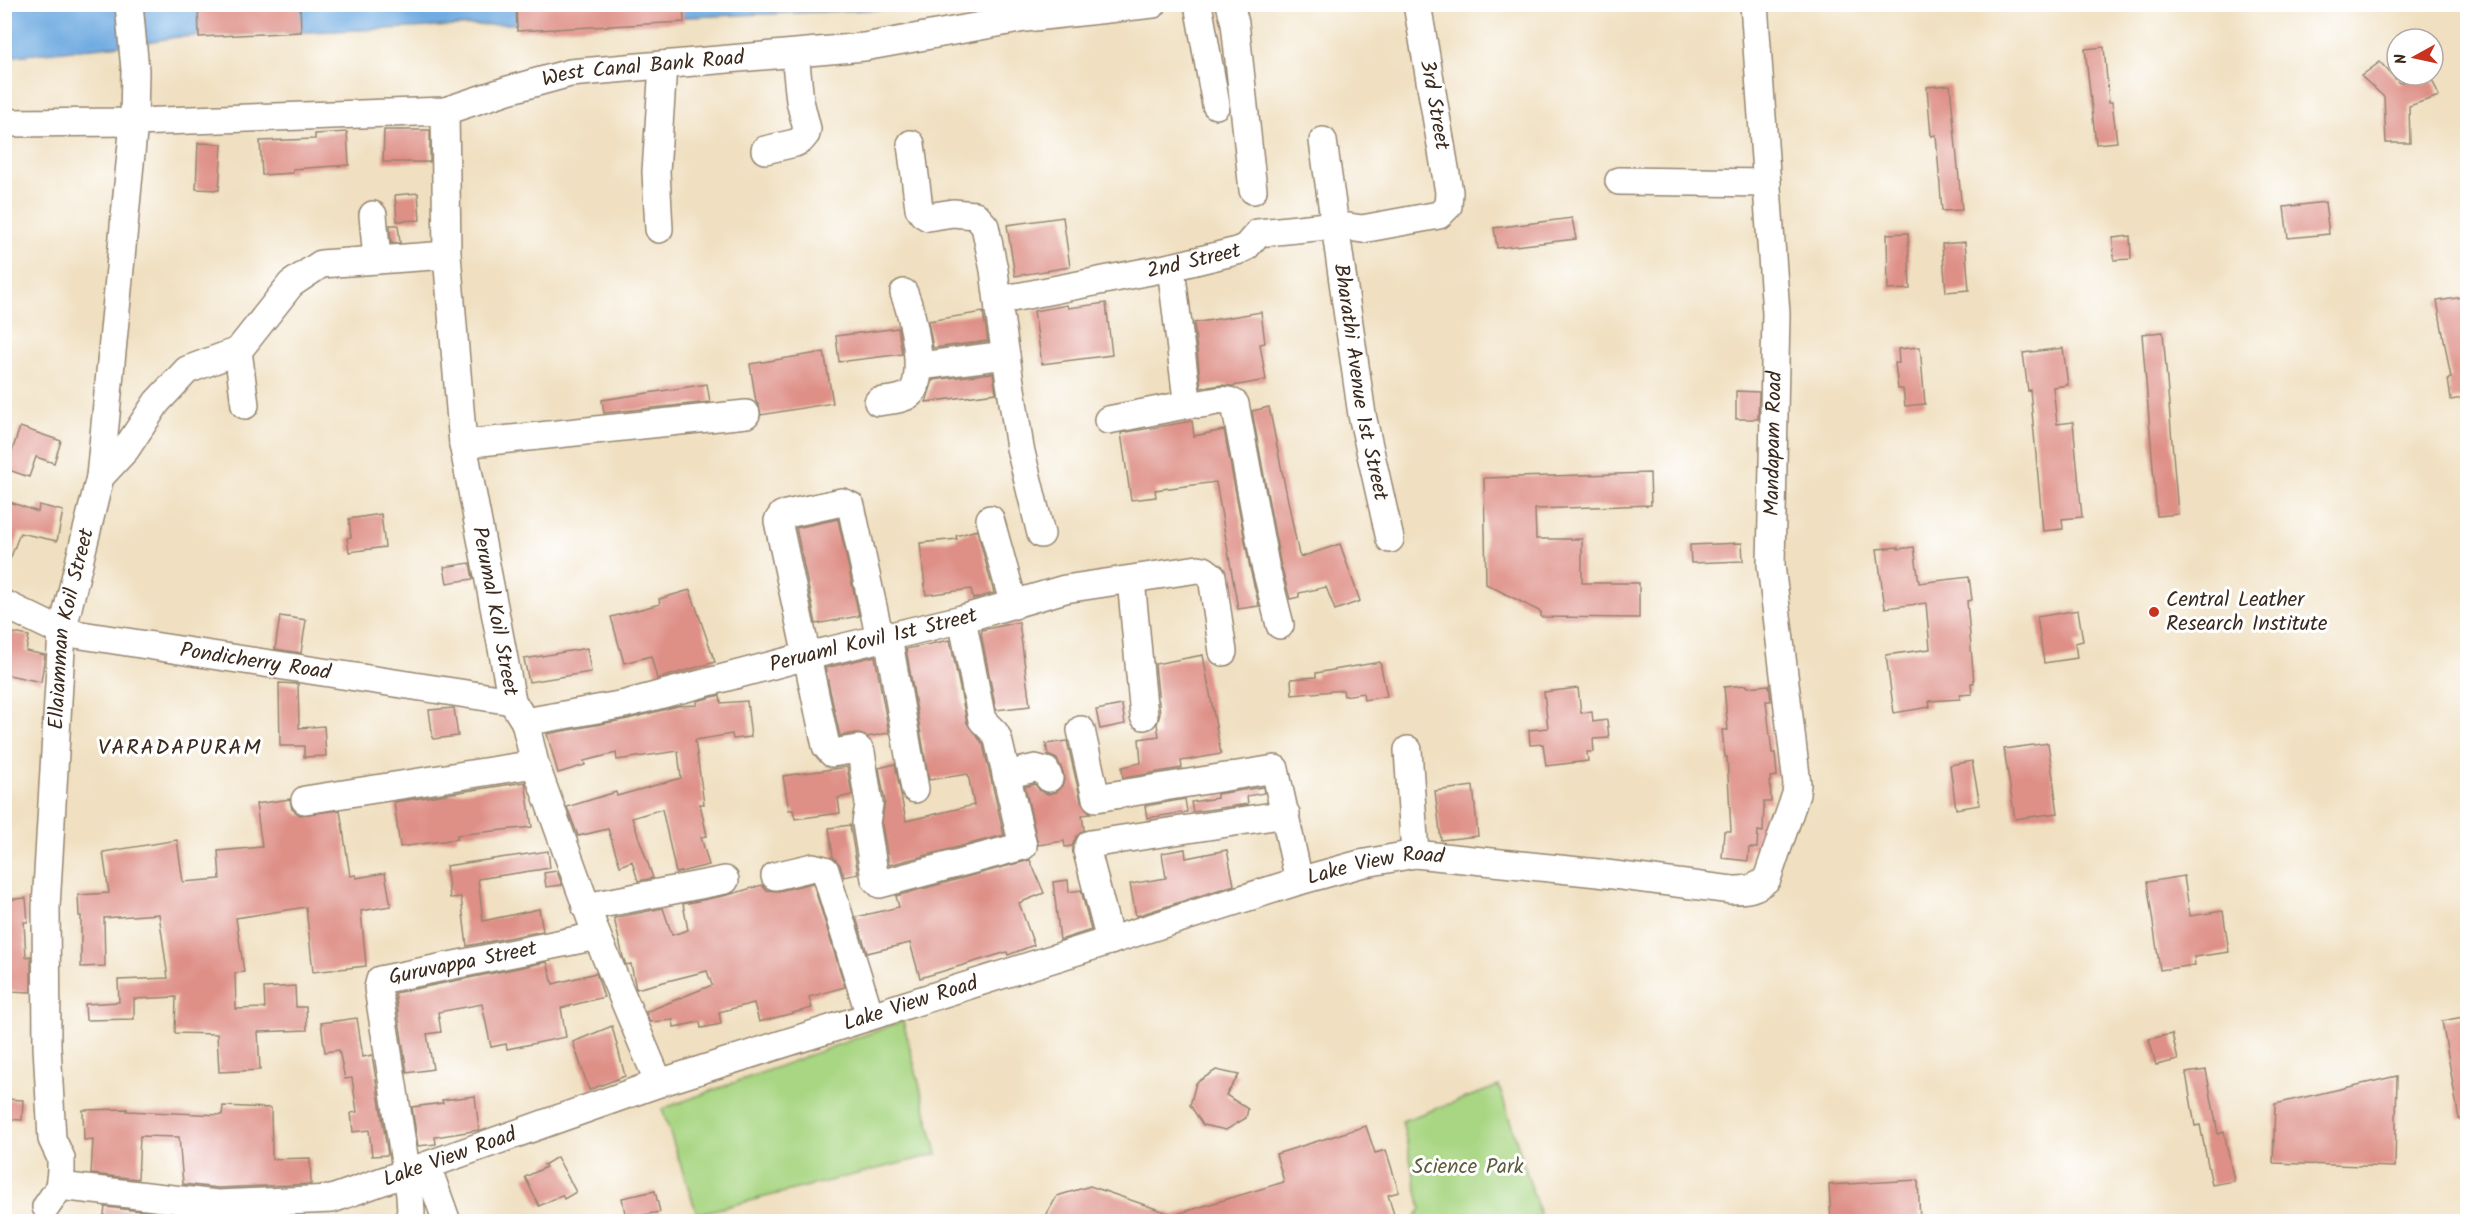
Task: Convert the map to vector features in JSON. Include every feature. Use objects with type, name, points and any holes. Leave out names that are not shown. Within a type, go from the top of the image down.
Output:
[{"type":"street","name":"Ellaiamman Koil Street","points":[[49,1205],[61,1158],[52,1139],[47,1046],[46,907],[62,632],[100,477],[134,122],[135,70],[129,4]]},
{"type":"street","name":"West Canal Bank Road","points":[[4,123],[134,122],[446,111],[508,90],[570,73],[864,47],[1025,9],[1153,4]]},
{"type":"street","points":[[1198,4],[1216,105]]},
{"type":"street","points":[[1230,4],[1235,23],[1253,190]]},
{"type":"street","name":"3rd Street","points":[[1417,4],[1449,192],[1448,206]]},
{"type":"street","name":"Mandapam Road","points":[[1754,4],[1776,313],[1771,565],[1797,778],[1796,794],[1767,879]]},
{"type":"street","points":[[765,150],[795,143],[806,134],[795,54]]},
{"type":"street","points":[[658,229],[656,172],[663,65]]},
{"type":"street","name":"Perumal Koil Street","points":[[446,111],[447,255],[463,444],[518,711],[586,907],[659,1083]]},
{"type":"street","name":"Bharathi Avenue 1st Street","points":[[1323,141],[1362,415],[1390,539]]},
{"type":"street","points":[[910,144],[919,208],[923,214],[928,218],[953,213],[975,215],[985,226],[1000,305],[1020,448],[1041,534]]},
{"type":"street","points":[[1619,181],[1767,183]]},
{"type":"street","name":"2nd Street","points":[[1000,305],[1237,251],[1246,247],[1257,233],[1336,225],[1362,229],[1439,215],[1448,206]]},
{"type":"street","points":[[373,215],[377,260]]},
{"type":"street","points":[[100,477],[126,449],[157,402],[187,370],[238,351],[291,284],[321,264],[447,255]]},
{"type":"street","points":[[1171,267],[1186,394],[1190,404]]},
{"type":"street","points":[[878,402],[908,395],[917,384],[920,366],[910,307],[904,293]]},
{"type":"street","points":[[238,351],[245,405]]},
{"type":"street","points":[[920,366],[1006,355]]},
{"type":"street","points":[[1108,420],[1190,404],[1225,400],[1235,404],[1265,565],[1280,625]]},
{"type":"street","points":[[463,444],[746,414]]},
{"type":"street","points":[[915,789],[884,638],[851,506],[842,502],[788,513],[782,515],[778,521],[793,600],[828,750],[832,753],[858,749],[861,752],[869,804],[866,823],[877,883],[1022,847],[1023,843],[995,733],[982,720],[962,619]]},
{"type":"street","points":[[990,519],[1014,605]]},
{"type":"street","name":"Peruaml Kovil 1st Street","points":[[518,711],[626,704],[807,656],[962,619],[1065,589],[1198,569],[1209,572],[1214,584],[1224,652]]},
{"type":"street","points":[[1131,580],[1144,716]]},
{"type":"street","name":"Pondicherry Road","points":[[4,604],[62,632],[518,711]]},
{"type":"street","points":[[1081,730],[1096,798],[1272,768],[1278,772],[1299,881]]},
{"type":"street","points":[[1408,750],[1415,854]]},
{"type":"street","points":[[305,800],[535,764]]},
{"type":"street","points":[[1006,775],[1035,768],[1046,771],[1049,777]]},
{"type":"street","points":[[1110,941],[1087,851],[1090,844],[1286,814]]},
{"type":"street","name":"Lake View Road","points":[[49,1205],[213,1213],[332,1199],[659,1083],[1299,881],[1360,864],[1415,854],[1732,890],[1749,890],[1760,886],[1767,879]]},
{"type":"street","points":[[775,876],[813,867],[825,870],[870,1016]]},
{"type":"street","points":[[586,907],[725,880]]},
{"type":"street","name":"Guruvappa Street","points":[[417,1170],[378,988],[380,980],[597,936]]},
{"type":"street","points":[[407,1221],[411,1213],[417,1170]]},
{"type":"street","points":[[417,1170],[447,1221]]},
{"type":"green space","points":[[903,1021],[937,1154],[697,1214],[662,1109]]},
{"type":"green space","name":"Science Park","points":[[1499,1086],[1542,1221],[1412,1221],[1421,1209],[1402,1121]]},
{"type":"water","points":[[4,5],[994,5],[177,37],[141,43],[5,57]]},
{"type":"building","points":[[198,4],[300,4],[301,32],[199,37]]},
{"type":"building","points":[[516,4],[683,4],[684,22],[517,31]]},
{"type":"building","points":[[2104,47],[2109,102],[2112,102],[2117,142],[2096,144],[2085,49]]},
{"type":"building","points":[[2380,62],[2385,68],[2385,87],[2435,87],[2439,96],[2409,106],[2410,143],[2386,143],[2384,97],[2361,76]]},
{"type":"building","points":[[1950,85],[1962,210],[1942,211],[1936,135],[1931,136],[1927,87]]},
{"type":"building","points":[[384,130],[430,130],[430,162],[383,162]]},
{"type":"building","points":[[347,132],[349,165],[293,169],[293,173],[262,175],[260,141],[315,139],[315,134]]},
{"type":"building","points":[[198,143],[222,144],[219,190],[196,189]]},
{"type":"building","points":[[418,193],[420,220],[397,221],[395,195]]},
{"type":"building","points":[[2325,202],[2329,234],[2288,238],[2284,207]]},
{"type":"building","points":[[1063,217],[1070,267],[1015,276],[1007,225]]},
{"type":"building","points":[[1572,218],[1576,239],[1497,248],[1494,228]]},
{"type":"building","points":[[390,225],[398,225],[400,243],[391,243]]},
{"type":"building","points":[[1908,233],[1910,289],[1888,290],[1887,234]]},
{"type":"building","points":[[2130,236],[2131,259],[2114,260],[2113,238]]},
{"type":"building","points":[[1965,242],[1969,290],[1946,292],[1942,244]]},
{"type":"building","points":[[2463,297],[2468,331],[2468,397],[2451,400],[2448,379],[2451,378],[2437,301]]},
{"type":"building","points":[[1106,303],[1112,355],[1042,364],[1034,311],[1067,305],[1068,308]]},
{"type":"building","points":[[983,312],[988,341],[933,348],[928,321]]},
{"type":"building","points":[[1261,312],[1265,343],[1260,344],[1266,380],[1233,386],[1201,388],[1194,323]]},
{"type":"building","points":[[898,328],[902,354],[839,362],[836,336]]},
{"type":"building","points":[[2163,332],[2178,514],[2157,516],[2142,334]]},
{"type":"building","points":[[1920,347],[1925,404],[1905,406],[1903,389],[1898,389],[1895,363],[1899,363],[1898,349]]},
{"type":"building","points":[[2063,348],[2068,385],[2053,387],[2057,424],[2073,422],[2082,517],[2062,519],[2063,529],[2043,531],[2030,390],[2028,391],[2023,353]]},
{"type":"building","points":[[824,352],[833,403],[761,415],[756,402],[750,364]]},
{"type":"building","points":[[993,373],[996,393],[926,402],[933,380]]},
{"type":"building","points":[[707,384],[710,402],[604,413],[602,400]]},
{"type":"building","points":[[1736,391],[1759,392],[1758,419],[1736,419]]},
{"type":"building","points":[[1269,407],[1299,555],[1301,557],[1340,544],[1360,601],[1335,610],[1326,587],[1299,593],[1299,597],[1290,599],[1280,562],[1252,411]]},
{"type":"building","points":[[1192,421],[1194,436],[1224,430],[1259,606],[1238,609],[1216,482],[1155,490],[1156,497],[1131,500],[1121,433]]},
{"type":"building","points":[[20,427],[61,441],[54,463],[36,457],[29,477],[6,469]]},
{"type":"building","points":[[1650,473],[1651,505],[1535,509],[1536,539],[1582,539],[1582,583],[1639,583],[1639,618],[1541,617],[1541,612],[1486,584],[1484,478]]},
{"type":"building","points":[[4,500],[38,512],[39,505],[63,511],[57,541],[20,533],[6,570]]},
{"type":"building","points":[[381,514],[385,547],[349,552],[347,538],[351,537],[349,519]]},
{"type":"building","points":[[838,519],[859,616],[816,624],[796,528]]},
{"type":"building","points":[[977,530],[994,593],[973,599],[971,589],[926,595],[920,543],[957,539],[956,536]]},
{"type":"building","points":[[1742,543],[1743,561],[1691,563],[1690,545]]},
{"type":"building","points":[[1898,547],[1898,549],[1914,547],[1919,583],[1969,577],[1972,600],[1967,601],[1974,683],[1971,683],[1972,694],[1960,695],[1960,699],[1929,701],[1930,707],[1894,713],[1886,655],[1930,649],[1926,603],[1885,608],[1877,549]]},
{"type":"building","points":[[470,563],[473,579],[447,583],[444,567]]},
{"type":"building","points":[[690,590],[715,662],[657,679],[651,656],[624,663],[611,617],[660,604],[659,599]]},
{"type":"building","points":[[2078,610],[2083,641],[2075,643],[2077,658],[2044,663],[2037,617]]},
{"type":"building","points":[[280,616],[306,620],[301,653],[275,649]]},
{"type":"building","points":[[1019,622],[1030,706],[996,710],[982,630]]},
{"type":"building","points":[[4,631],[29,636],[26,651],[45,655],[41,682],[4,674]]},
{"type":"building","points":[[950,640],[967,723],[983,744],[1004,835],[889,865],[882,823],[885,802],[879,768],[895,764],[906,821],[974,805],[968,774],[929,780],[906,649]]},
{"type":"building","points":[[587,648],[591,672],[529,682],[524,659]]},
{"type":"building","points":[[1203,655],[1221,754],[1181,761],[1182,768],[1123,778],[1122,767],[1141,763],[1139,739],[1159,736],[1157,724],[1160,714],[1155,664]]},
{"type":"building","points":[[875,656],[889,733],[867,737],[856,733],[840,736],[825,668]]},
{"type":"building","points":[[1380,662],[1387,696],[1364,700],[1363,693],[1344,696],[1343,690],[1292,695],[1291,679],[1316,677],[1316,673]]},
{"type":"building","points":[[279,683],[298,684],[299,728],[324,726],[326,756],[304,757],[304,746],[280,746]]},
{"type":"building","points":[[1747,685],[1747,687],[1769,685],[1771,701],[1766,701],[1777,776],[1770,777],[1771,802],[1764,802],[1763,832],[1758,831],[1757,848],[1749,848],[1748,861],[1722,858],[1724,831],[1731,831],[1727,757],[1725,757],[1722,730],[1728,730],[1724,687]]},
{"type":"building","points":[[1578,688],[1581,713],[1592,712],[1593,722],[1607,720],[1609,738],[1593,739],[1594,752],[1587,752],[1588,761],[1546,766],[1543,744],[1530,745],[1529,730],[1548,728],[1544,692]]},
{"type":"building","points":[[720,695],[721,703],[747,701],[751,737],[733,739],[732,734],[695,740],[704,804],[700,804],[707,836],[701,837],[709,865],[676,873],[662,809],[632,818],[653,878],[638,881],[632,861],[620,866],[608,829],[578,836],[567,807],[616,792],[617,796],[681,778],[678,751],[617,760],[616,753],[584,761],[585,765],[558,773],[547,734],[628,719],[678,706],[697,705],[697,701]]},
{"type":"building","points":[[1122,705],[1125,724],[1100,729],[1096,710]]},
{"type":"building","points":[[454,708],[458,736],[433,739],[429,710]]},
{"type":"building","points":[[1067,741],[1081,801],[1091,814],[1082,815],[1084,830],[1076,837],[1072,846],[1065,847],[1064,841],[1038,845],[1025,787],[1035,784],[1040,791],[1048,794],[1061,788],[1064,780],[1063,772],[1057,759],[1048,755],[1046,744]]},
{"type":"building","points":[[2048,743],[2058,813],[2015,819],[2004,749]]},
{"type":"building","points":[[1972,761],[1980,805],[1956,809],[1950,765]]},
{"type":"building","points":[[847,767],[852,795],[838,798],[840,813],[795,819],[793,810],[789,810],[783,776]]},
{"type":"building","points":[[525,782],[532,827],[457,835],[457,839],[400,847],[394,802]]},
{"type":"building","points":[[1473,786],[1478,836],[1441,840],[1435,791]]},
{"type":"building","points":[[1263,787],[1264,793],[1247,796],[1248,804],[1193,812],[1191,802],[1217,798],[1217,794]]},
{"type":"building","points":[[290,799],[292,809],[300,815],[340,810],[350,876],[356,875],[356,878],[385,873],[391,906],[361,911],[366,966],[313,972],[306,907],[236,918],[244,972],[235,973],[236,1009],[265,1008],[264,988],[295,986],[296,1007],[306,1007],[307,1030],[258,1032],[260,1070],[219,1072],[217,1034],[175,1033],[176,997],[134,999],[134,1019],[86,1020],[85,1004],[119,1002],[118,980],[168,978],[159,914],[104,918],[105,966],[81,967],[81,916],[79,916],[78,895],[109,893],[103,852],[177,840],[183,882],[220,879],[218,851],[262,847],[256,804]]},
{"type":"building","points":[[1185,799],[1187,812],[1147,818],[1145,806]]},
{"type":"building","points":[[850,825],[858,874],[844,877],[840,865],[833,857],[829,828]]},
{"type":"building","points":[[1185,849],[1186,858],[1227,850],[1234,885],[1136,916],[1130,884],[1166,878],[1162,853]]},
{"type":"building","points":[[548,851],[550,868],[478,879],[483,921],[539,909],[543,931],[467,946],[461,897],[450,898],[446,866]]},
{"type":"building","points":[[1030,860],[1044,893],[1019,903],[1034,945],[1008,955],[1007,952],[920,978],[910,943],[867,953],[856,917],[899,907],[896,896]]},
{"type":"building","points":[[557,871],[562,885],[546,887],[544,873]]},
{"type":"building","points":[[2184,876],[2190,916],[2223,911],[2229,952],[2194,957],[2195,965],[2160,970],[2147,882]]},
{"type":"building","points":[[1068,880],[1069,892],[1081,890],[1091,930],[1060,940],[1053,882]]},
{"type":"building","points":[[813,883],[845,987],[809,997],[812,1008],[759,1022],[754,1003],[719,1012],[721,1024],[701,1028],[700,1022],[674,1027],[673,1020],[650,1022],[646,1012],[712,985],[707,971],[636,989],[631,964],[626,965],[623,957],[614,918],[663,908],[672,935],[688,930],[683,904],[762,885],[766,890],[778,891]]},
{"type":"building","points":[[26,898],[28,922],[24,922],[26,957],[31,956],[31,992],[4,991],[4,900]]},
{"type":"building","points":[[547,962],[553,984],[596,973],[604,997],[561,1008],[566,1037],[507,1049],[506,1044],[491,1047],[482,1004],[438,1012],[441,1032],[427,1034],[433,1069],[407,1073],[395,993]]},
{"type":"building","points":[[2468,1016],[2468,1119],[2459,1119],[2442,1021]]},
{"type":"building","points":[[357,1018],[363,1057],[372,1055],[388,1155],[372,1156],[369,1130],[353,1132],[351,1113],[357,1112],[352,1078],[345,1079],[339,1050],[325,1052],[321,1023]]},
{"type":"building","points":[[612,1026],[625,1076],[589,1090],[573,1042]]},
{"type":"building","points":[[2172,1034],[2178,1060],[2156,1065],[2149,1039]]},
{"type":"building","points":[[1216,1070],[1239,1075],[1226,1095],[1248,1109],[1246,1118],[1226,1130],[1203,1125],[1190,1105],[1196,1083]]},
{"type":"building","points":[[2206,1070],[2218,1134],[2224,1132],[2234,1181],[2212,1185],[2200,1125],[2195,1126],[2186,1073]]},
{"type":"building","points":[[2397,1076],[2395,1167],[2273,1163],[2275,1104]]},
{"type":"building","points":[[475,1096],[479,1130],[435,1137],[436,1144],[418,1146],[412,1107]]},
{"type":"building","points":[[4,1099],[23,1100],[22,1120],[4,1119]]},
{"type":"building","points":[[223,1106],[271,1108],[272,1159],[310,1158],[311,1184],[218,1188],[183,1184],[179,1137],[140,1136],[138,1179],[91,1174],[93,1139],[84,1140],[83,1110],[127,1109],[127,1111],[222,1115]]},
{"type":"building","points":[[1366,1126],[1375,1153],[1386,1150],[1399,1192],[1388,1195],[1396,1221],[1043,1221],[1057,1196],[1090,1186],[1174,1215],[1284,1182],[1276,1154]]},
{"type":"building","points":[[557,1157],[576,1192],[564,1199],[562,1195],[539,1206],[525,1177],[546,1167],[544,1165]]},
{"type":"building","points":[[1918,1180],[1920,1221],[1831,1221],[1829,1185]]},
{"type":"building","points":[[655,1191],[660,1212],[626,1218],[622,1198]]},
{"type":"building","points":[[105,1207],[204,1218],[203,1221],[103,1221]]},
{"type":"place","name":"Central Leather Research Institute","points":[[2154,612]]},
{"type":"district","name":"VARADAPURAM","points":[[180,748]]}]
